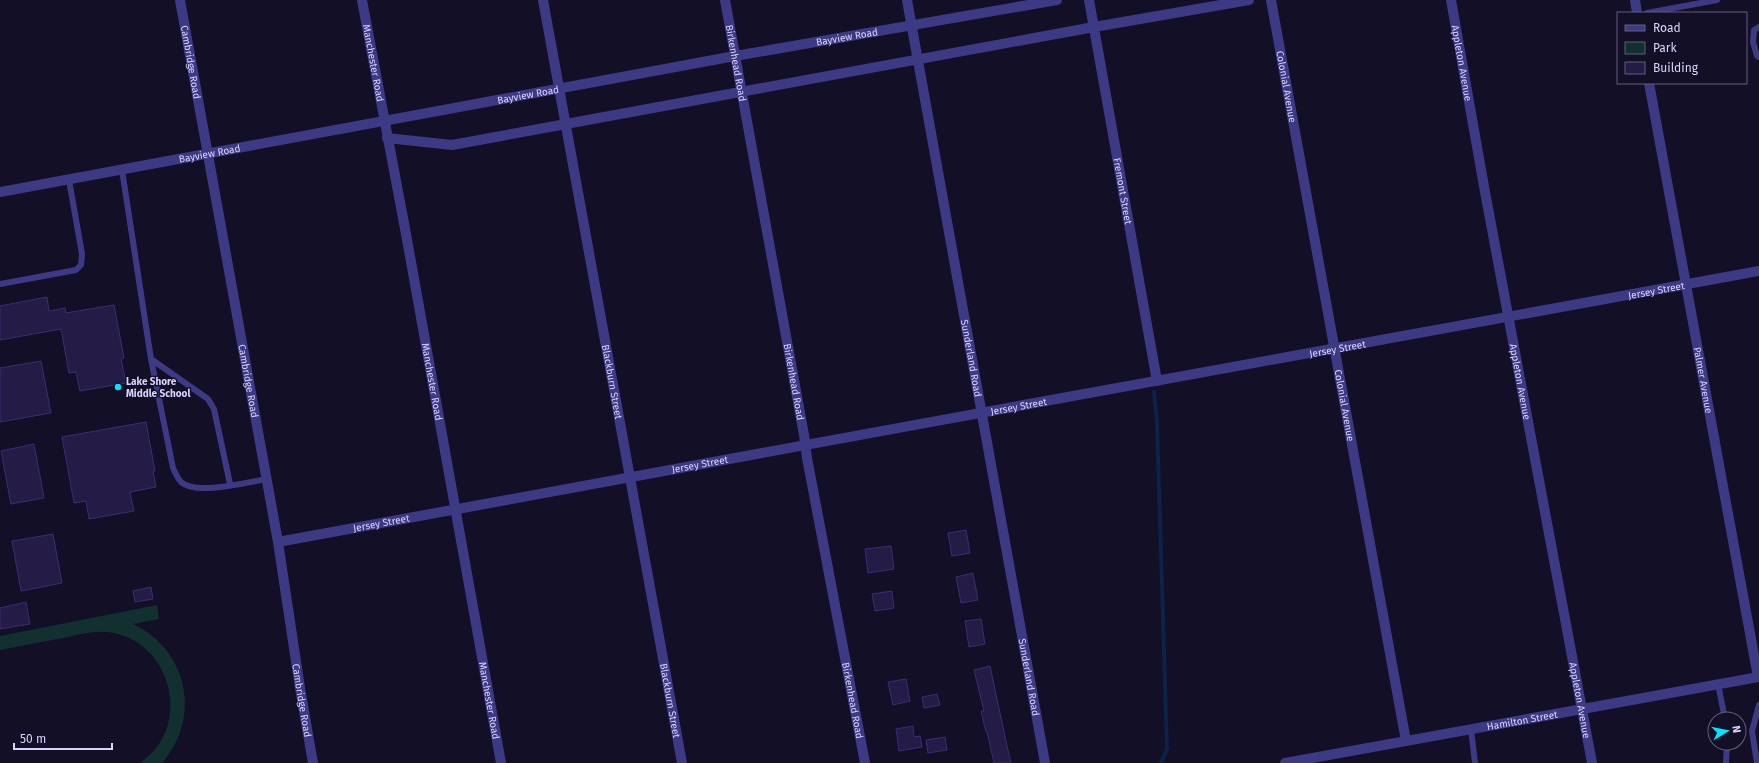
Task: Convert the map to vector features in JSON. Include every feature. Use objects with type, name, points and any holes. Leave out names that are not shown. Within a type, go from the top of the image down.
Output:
[{"type":"street","name":"Cambridge Road","points":[[180,0],[278,542],[313,763]]},
{"type":"street","name":"Manchester Road","points":[[362,0],[409,250],[501,763]]},
{"type":"street","name":"Blackburn Street","points":[[543,0],[682,763]]},
{"type":"street","name":"Birkenhead Road","points":[[725,0],[864,763]]},
{"type":"street","name":"Sunderland Road","points":[[907,0],[1045,763]]},
{"type":"street","name":"Bayview Road","points":[[0,192],[735,56],[1057,0]]},
{"type":"street","name":"Fremont Street","points":[[1089,0],[1157,381]]},
{"type":"street","points":[[387,138],[452,145],[565,123],[1249,0]]},
{"type":"street","name":"Colonial Avenue","points":[[1271,0],[1406,741]]},
{"type":"street","name":"Appleton Avenue","points":[[1451,0],[1592,763]]},
{"type":"street","points":[[1635,0],[1637,12]]},
{"type":"street","name":"Palmer Avenue","points":[[1649,84],[1759,680]]},
{"type":"street","name":"Jersey Street","points":[[278,542],[455,508],[805,444],[982,414],[1759,271]]},
{"type":"street","name":"Hamilton Street","points":[[1285,763],[1718,684],[1759,680]]},
{"type":"lane","points":[[1652,12],[1717,0]]},
{"type":"lane","points":[[1759,27],[1754,30],[1753,42],[1756,56],[1759,57]]},
{"type":"lane","points":[[122,170],[151,359],[173,468],[180,482],[191,487],[205,488],[267,479]]},
{"type":"lane","points":[[0,284],[76,270],[81,265],[82,254],[69,180]]},
{"type":"lane","points":[[151,359],[208,399],[214,409],[230,484]]},
{"type":"lane","points":[[1718,684],[1723,711]]},
{"type":"lane","points":[[1757,763],[1757,752],[1752,731],[1759,705]]},
{"type":"lane","points":[[1471,729],[1475,763]]},
{"type":"lane","points":[[1726,751],[1726,763]]},
{"type":"green space","points":[[157,605],[159,619],[133,624],[152,636],[166,650],[177,668],[183,686],[185,706],[182,726],[174,745],[162,763],[140,763],[157,747],[167,728],[170,708],[168,687],[160,667],[148,651],[130,638],[108,632],[97,632],[0,650],[0,636]]},
{"type":"building","points":[[47,297],[49,311],[65,308],[66,313],[114,305],[124,358],[121,359],[126,383],[80,391],[76,372],[69,373],[61,329],[0,340],[0,306]]},
{"type":"building","points":[[41,361],[51,413],[0,422],[0,368]]},
{"type":"building","points":[[146,422],[155,471],[153,471],[156,487],[130,492],[134,511],[89,519],[86,501],[74,503],[62,437]]},
{"type":"building","points":[[34,444],[44,498],[11,504],[1,451]]},
{"type":"building","points":[[966,530],[970,553],[952,556],[948,533]]},
{"type":"building","points":[[53,534],[62,583],[21,591],[12,541]]},
{"type":"building","points":[[891,546],[894,569],[868,573],[865,549]]},
{"type":"building","points":[[973,573],[978,600],[961,603],[956,577]]},
{"type":"building","points":[[151,587],[153,599],[135,602],[133,591]]},
{"type":"building","points":[[892,591],[894,608],[875,611],[872,594]]},
{"type":"building","points":[[26,602],[30,624],[0,629],[0,608]]},
{"type":"building","points":[[981,619],[985,644],[969,647],[965,621]]},
{"type":"building","points":[[990,666],[1011,763],[994,763],[981,711],[984,711],[974,670]]},
{"type":"building","points":[[906,679],[910,701],[893,705],[888,682]]},
{"type":"building","points":[[937,694],[940,705],[924,708],[922,697]]},
{"type":"building","points":[[913,726],[914,737],[920,736],[922,747],[899,751],[896,729]]},
{"type":"building","points":[[945,737],[947,750],[928,753],[926,740]]},
{"type":"waterway","points":[[1154,392],[1157,423],[1167,749],[1161,763]]},
{"type":"place","name":"Lake Shore Middle School","points":[[118,387]]}]
